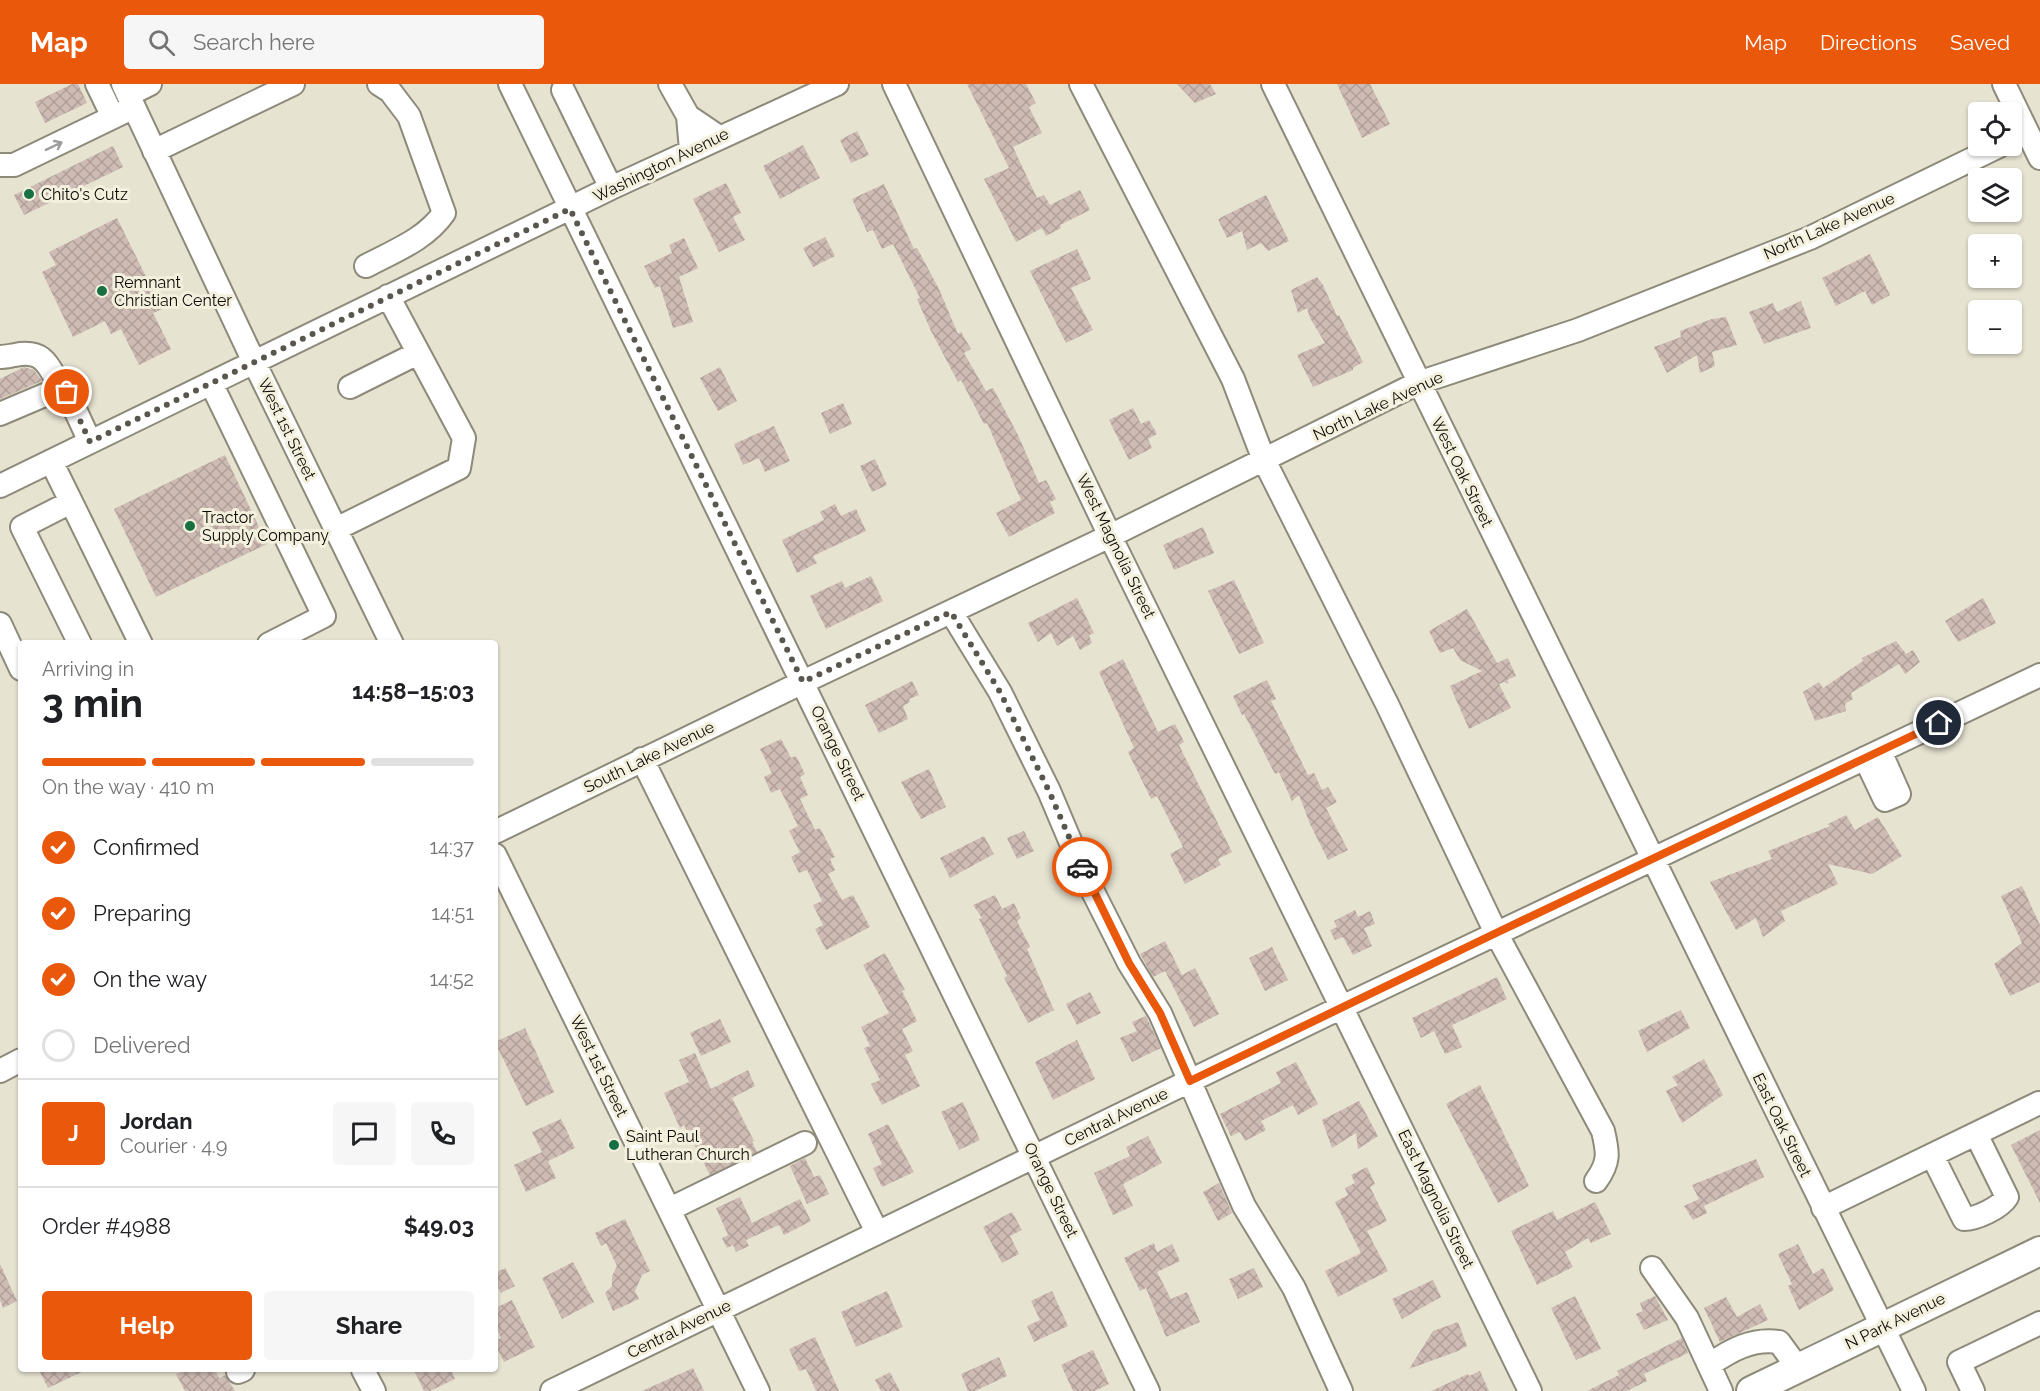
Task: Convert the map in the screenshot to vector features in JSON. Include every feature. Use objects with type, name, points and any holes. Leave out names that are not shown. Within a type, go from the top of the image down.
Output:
[{"type":"main road","name":"N Park Avenue","points":[[1767,1388],[1798,1368],[2040,1251]]},
{"type":"street","points":[[97,84],[113,117]]},
{"type":"street","points":[[0,165],[14,165],[113,117],[128,95],[150,84]]},
{"type":"street","points":[[154,151],[293,84]]},
{"type":"street","points":[[366,266],[421,237],[436,225],[444,213],[409,116],[390,91],[379,84]]},
{"type":"street","name":"Orange Street","points":[[510,84],[1148,1391]]},
{"type":"street","points":[[670,84],[688,116],[691,150]]},
{"type":"street","name":"Washington Avenue","points":[[0,486],[611,188],[837,84]]},
{"type":"street","name":"West Magnolia Street","points":[[894,84],[1110,536],[1342,1007]]},
{"type":"street","points":[[1081,84],[1233,379],[1264,460],[1388,704],[1496,933],[1603,1131],[1608,1151],[1604,1170],[1596,1181]]},
{"type":"street","name":"West Oak Street","points":[[1273,84],[1651,859]]},
{"type":"street","points":[[2004,84],[2040,158]]},
{"type":"street","points":[[563,86],[611,188]]},
{"type":"street","name":"West 1st Street","points":[[128,95],[254,362],[390,640]]},
{"type":"street","points":[[688,116],[719,137]]},
{"type":"street","name":"North Lake Avenue","points":[[803,682],[1110,536],[1418,383],[1578,330],[1810,238],[1978,156]]},
{"type":"street","points":[[336,529],[459,468],[464,438],[388,296]]},
{"type":"street","points":[[350,387],[418,352]]},
{"type":"street","points":[[2,357],[29,354],[40,357],[48,364],[56,380],[67,392],[90,442]]},
{"type":"street","points":[[0,414],[47,394],[55,387],[56,380]]},
{"type":"street","points":[[211,383],[324,616],[277,640]]},
{"type":"street","points":[[51,461],[139,640]]},
{"type":"street","points":[[71,502],[22,527],[78,640]]},
{"type":"street","points":[[951,612],[1000,692],[1129,963],[1160,1013],[1244,1206],[1294,1288],[1341,1391]]},
{"type":"street","points":[[0,624],[18,663]]},
{"type":"street","name":"Central Avenue","points":[[552,1391],[1342,1007],[2040,675]]},
{"type":"street","name":"South Lake Avenue","points":[[498,830],[803,682]]},
{"type":"street","points":[[642,759],[877,1232]]},
{"type":"street","name":"East Oak Street","points":[[1651,859],[1914,1391]]},
{"type":"street","name":"West 1st Street","points":[[498,861],[758,1391]]},
{"type":"street","name":"East Magnolia Street","points":[[1342,1007],[1530,1391]]},
{"type":"street","points":[[0,1071],[18,1062]]},
{"type":"street","points":[[1823,1208],[2039,1103]]},
{"type":"street","points":[[1932,1155],[1964,1219],[1971,1219],[2003,1203],[2007,1197],[1976,1134]]},
{"type":"street","points":[[670,1209],[805,1143]]},
{"type":"street","points":[[1652,1268],[1687,1318],[1721,1391]]},
{"type":"street","points":[[1973,1391],[1959,1362],[2040,1323]]},
{"type":"street","points":[[1709,1365],[1728,1352],[1763,1340],[1779,1342],[1798,1368]]},
{"type":"street","points":[[364,1372],[374,1391]]},
{"type":"building","points":[[72,84],[78,84],[87,103],[45,123],[35,102]]},
{"type":"building","points":[[967,84],[1026,84],[1036,103],[1029,107],[1042,133],[1013,147],[1037,198],[1044,195],[1050,205],[1080,190],[1090,210],[1060,225],[1061,228],[1046,236],[1042,228],[1016,242],[984,179],[1009,168]]},
{"type":"building","points":[[1177,84],[1210,84],[1216,94],[1195,103]]},
{"type":"building","points":[[1337,84],[1370,84],[1390,124],[1362,138]]},
{"type":"building","points":[[857,131],[869,155],[851,163],[840,140]]},
{"type":"building","points":[[803,145],[820,178],[780,199],[763,166]]},
{"type":"building","points":[[113,146],[123,167],[24,215],[14,195]]},
{"type":"building","points":[[726,183],[741,213],[733,217],[745,240],[719,252],[693,199]]},
{"type":"building","points":[[884,184],[914,249],[917,248],[939,289],[958,334],[961,332],[971,349],[964,353],[986,391],[993,388],[1018,435],[1039,483],[1046,480],[1056,499],[1050,502],[1055,513],[1009,537],[996,513],[1021,500],[987,423],[984,424],[961,380],[958,382],[931,331],[917,299],[920,298],[893,244],[882,249],[873,230],[867,232],[852,199]]},
{"type":"building","points":[[1266,195],[1289,241],[1268,251],[1261,243],[1247,250],[1242,231],[1227,238],[1218,219]]},
{"type":"building","name":"Remnant Christian Center","points":[[117,218],[162,309],[153,313],[171,349],[139,365],[121,329],[111,334],[105,321],[73,337],[42,272],[56,265],[49,252]]},
{"type":"building","points":[[825,237],[835,256],[813,267],[803,248]]},
{"type":"building","points":[[684,238],[698,268],[679,277],[693,322],[673,328],[660,286],[655,288],[644,266],[672,253],[669,245]]},
{"type":"building","points":[[1077,249],[1091,279],[1071,288],[1093,330],[1066,343],[1030,271]]},
{"type":"building","points":[[1870,254],[1890,295],[1872,305],[1865,291],[1836,306],[1822,278]]},
{"type":"building","points":[[1317,277],[1363,362],[1353,370],[1313,387],[1297,355],[1325,343],[1310,318],[1307,308],[1298,313],[1291,290]]},
{"type":"building","points":[[1801,301],[1811,328],[1764,344],[1749,312],[1773,303],[1777,312]]},
{"type":"building","points":[[1726,317],[1737,345],[1712,352],[1715,366],[1700,373],[1697,355],[1667,373],[1654,347],[1681,337],[1680,331],[1712,319]]},
{"type":"building","points":[[24,367],[34,370],[42,381],[0,399],[0,379]]},
{"type":"building","points":[[720,367],[737,401],[718,411],[700,378]]},
{"type":"building","points":[[843,403],[852,424],[830,434],[821,413]]},
{"type":"building","points":[[1133,408],[1141,424],[1149,420],[1157,434],[1148,439],[1152,448],[1129,460],[1109,420]]},
{"type":"building","points":[[774,426],[790,461],[765,472],[759,458],[743,465],[734,444]]},
{"type":"building","name":"Tractor Supply Company","points":[[225,455],[267,544],[156,597],[114,509]]},
{"type":"building","points":[[875,459],[887,485],[872,492],[860,466]]},
{"type":"building","points":[[835,504],[841,516],[856,509],[866,531],[813,556],[817,563],[797,573],[782,540],[824,520],[820,512]]},
{"type":"building","points":[[1203,527],[1214,553],[1174,570],[1163,545]]},
{"type":"building","points":[[871,576],[883,601],[826,629],[810,596],[842,581],[845,588]]},
{"type":"building","points":[[1234,580],[1264,643],[1239,654],[1208,591]]},
{"type":"building","points":[[1077,598],[1094,633],[1089,635],[1092,643],[1080,650],[1073,636],[1057,646],[1051,633],[1038,642],[1028,623]]},
{"type":"building","points":[[1983,598],[1996,623],[1958,642],[1945,621]]},
{"type":"building","points":[[1467,609],[1497,663],[1508,658],[1516,676],[1507,680],[1509,684],[1504,682],[1499,684],[1511,708],[1469,729],[1450,686],[1482,671],[1460,660],[1453,648],[1440,653],[1429,631]]},
{"type":"building","points":[[1896,641],[1906,654],[1913,650],[1920,662],[1905,674],[1899,664],[1851,693],[1853,699],[1845,704],[1846,711],[1815,721],[1803,692],[1819,682],[1823,688],[1863,661],[1862,658]]},
{"type":"building","points":[[1123,659],[1158,732],[1175,724],[1184,742],[1179,745],[1232,852],[1218,859],[1221,865],[1185,884],[1170,854],[1183,847],[1157,796],[1151,799],[1128,752],[1134,748],[1099,672]]},
{"type":"building","points":[[1267,680],[1276,699],[1271,701],[1308,775],[1314,773],[1322,790],[1328,787],[1337,802],[1326,808],[1348,850],[1328,860],[1299,795],[1292,801],[1279,772],[1275,774],[1233,696]]},
{"type":"building","points":[[912,681],[919,695],[909,699],[910,702],[903,706],[908,719],[879,733],[865,705]]},
{"type":"building","points":[[781,739],[791,758],[796,756],[805,774],[800,777],[808,795],[800,799],[815,830],[820,828],[835,857],[830,859],[835,870],[828,874],[842,900],[853,895],[870,927],[826,950],[815,929],[823,925],[813,905],[822,901],[807,870],[799,873],[791,857],[800,852],[789,831],[798,826],[780,789],[771,793],[764,777],[772,773],[760,749]]},
{"type":"building","points":[[929,769],[946,807],[921,819],[901,782]]},
{"type":"building","points":[[1846,815],[1855,830],[1878,817],[1902,856],[1872,874],[1828,864],[1838,884],[1781,911],[1785,921],[1763,937],[1756,918],[1736,930],[1710,882],[1772,859],[1768,851],[1830,826],[1828,824]]},
{"type":"building","points":[[1024,831],[1034,851],[1017,859],[1007,838]]},
{"type":"building","points":[[984,836],[994,854],[950,878],[940,858]]},
{"type":"building","points":[[2022,886],[2040,925],[2040,982],[2010,996],[1994,964],[2022,943],[2001,896]]},
{"type":"building","points":[[995,895],[1002,909],[1014,903],[1021,918],[1017,921],[1030,947],[1027,949],[1054,1010],[1028,1023],[1004,978],[1007,976],[979,919],[982,918],[973,905]]},
{"type":"building","points":[[1355,910],[1358,917],[1370,911],[1375,924],[1364,928],[1372,946],[1353,955],[1343,937],[1335,940],[1330,930],[1337,927],[1334,921]]},
{"type":"building","points":[[1165,941],[1182,975],[1195,968],[1219,1014],[1194,1027],[1165,971],[1153,977],[1140,954]]},
{"type":"building","points":[[1272,947],[1288,980],[1265,991],[1249,958]]},
{"type":"building","points":[[885,953],[905,990],[902,991],[917,1021],[902,1029],[913,1051],[905,1055],[920,1086],[882,1105],[871,1084],[880,1080],[864,1048],[870,1046],[861,1027],[889,1013],[863,965]]},
{"type":"building","points":[[1497,977],[1507,999],[1452,1025],[1462,1047],[1445,1054],[1434,1031],[1421,1038],[1412,1018]]},
{"type":"building","points":[[1090,992],[1101,1013],[1077,1025],[1066,1004]]},
{"type":"building","points":[[1681,1010],[1690,1028],[1647,1052],[1638,1031]]},
{"type":"building","points":[[1146,1016],[1161,1048],[1132,1062],[1120,1038],[1137,1031],[1132,1022]]},
{"type":"building","points":[[720,1019],[731,1042],[701,1056],[690,1033]]},
{"type":"building","points":[[525,1028],[554,1092],[526,1106],[498,1048],[498,1041]]},
{"type":"building","points":[[1077,1040],[1095,1079],[1053,1100],[1035,1062]]},
{"type":"building","points":[[695,1053],[711,1089],[748,1070],[755,1086],[732,1098],[754,1141],[752,1142],[757,1152],[710,1175],[684,1125],[680,1128],[664,1093],[689,1082],[679,1060]]},
{"type":"building","points":[[1704,1059],[1723,1095],[1682,1123],[1666,1091],[1678,1085],[1672,1077]]},
{"type":"building","points":[[1296,1062],[1318,1104],[1298,1115],[1293,1105],[1261,1121],[1266,1130],[1245,1141],[1240,1132],[1231,1136],[1220,1114],[1281,1083],[1276,1072]]},
{"type":"building","points":[[1480,1085],[1529,1186],[1498,1203],[1446,1104]]},
{"type":"building","points":[[1359,1101],[1378,1136],[1358,1149],[1356,1133],[1332,1148],[1322,1120]]},
{"type":"building","points":[[963,1102],[980,1140],[959,1150],[941,1112]]},
{"type":"building","points":[[561,1119],[575,1148],[548,1161],[556,1178],[526,1192],[514,1165],[542,1152],[532,1132]]},
{"type":"building","points":[[888,1124],[914,1172],[882,1187],[873,1168],[882,1164],[868,1134]]},
{"type":"building","points":[[2040,1130],[2040,1203],[2011,1145]]},
{"type":"building","points":[[1148,1136],[1162,1163],[1123,1184],[1133,1206],[1113,1215],[1094,1173],[1130,1156],[1126,1147]]},
{"type":"building","points":[[805,1158],[814,1177],[820,1175],[829,1194],[807,1204],[790,1166]]},
{"type":"building","points":[[1756,1159],[1764,1177],[1704,1206],[1707,1213],[1693,1220],[1684,1206],[1699,1199],[1692,1185]]},
{"type":"building","points":[[1367,1167],[1375,1184],[1370,1187],[1387,1221],[1367,1231],[1388,1271],[1338,1297],[1325,1271],[1361,1253],[1335,1202],[1348,1195],[1345,1188],[1355,1183],[1351,1175]]},
{"type":"building","points":[[1219,1183],[1232,1213],[1218,1221],[1203,1192]]},
{"type":"building","points":[[740,1197],[752,1223],[800,1199],[811,1221],[784,1235],[779,1225],[746,1240],[749,1246],[736,1252],[733,1245],[727,1248],[722,1238],[728,1235],[716,1208]]},
{"type":"building","points":[[1595,1202],[1611,1234],[1591,1243],[1588,1238],[1565,1252],[1573,1267],[1537,1285],[1511,1231],[1553,1211],[1557,1220]]},
{"type":"building","points":[[1012,1212],[1022,1230],[1010,1236],[1019,1254],[1002,1263],[983,1227]]},
{"type":"building","points":[[625,1219],[650,1271],[642,1275],[635,1291],[639,1299],[613,1311],[605,1293],[612,1286],[612,1276],[617,1266],[606,1243],[601,1246],[595,1233]]},
{"type":"building","points":[[1154,1243],[1157,1252],[1172,1244],[1180,1261],[1157,1272],[1171,1299],[1187,1292],[1200,1322],[1166,1337],[1146,1288],[1140,1291],[1124,1258]]},
{"type":"building","points":[[1798,1244],[1813,1274],[1823,1268],[1834,1290],[1799,1310],[1788,1286],[1792,1284],[1778,1254]]},
{"type":"building","points":[[573,1262],[594,1302],[562,1319],[542,1278]]},
{"type":"building","points":[[0,1264],[17,1301],[3,1308],[0,1300]]},
{"type":"building","points":[[505,1268],[515,1286],[501,1293],[498,1287],[498,1272]]},
{"type":"building","points":[[1254,1268],[1263,1287],[1238,1299],[1229,1279]]},
{"type":"building","points":[[1433,1280],[1441,1297],[1402,1319],[1392,1299]]},
{"type":"building","points":[[887,1291],[903,1327],[856,1347],[841,1312]]},
{"type":"building","points":[[1052,1291],[1068,1326],[1034,1342],[1027,1326],[1040,1320],[1031,1301]]},
{"type":"building","points":[[1575,1296],[1601,1349],[1576,1360],[1551,1308]]},
{"type":"building","points":[[1655,1296],[1668,1320],[1644,1330],[1636,1314],[1643,1311],[1640,1303]]},
{"type":"building","points":[[1726,1297],[1737,1317],[1760,1304],[1768,1320],[1720,1342],[1704,1308]]},
{"type":"building","points":[[512,1300],[535,1347],[504,1362],[498,1350],[498,1340],[501,1338],[498,1332],[498,1307]]},
{"type":"building","points":[[1458,1322],[1467,1346],[1409,1369],[1433,1331]]},
{"type":"building","points":[[815,1337],[839,1391],[816,1391],[806,1369],[799,1371],[789,1349]]},
{"type":"building","points":[[1682,1338],[1688,1353],[1644,1374],[1647,1381],[1627,1391],[1587,1391],[1619,1375],[1617,1371]]},
{"type":"building","points":[[1093,1350],[1109,1384],[1095,1391],[1073,1391],[1061,1365]]},
{"type":"building","points":[[999,1357],[1007,1376],[975,1391],[968,1391],[961,1374]]},
{"type":"building","points":[[693,1368],[704,1391],[642,1391]]},
{"type":"building","points":[[1480,1371],[1489,1391],[1431,1391],[1468,1374],[1469,1376]]},
{"type":"building","points":[[40,1372],[82,1372],[48,1388]]},
{"type":"building","points":[[216,1372],[219,1378],[225,1375],[235,1391],[185,1391],[176,1374]]},
{"type":"building","points":[[415,1372],[452,1372],[455,1379],[430,1391],[424,1391]]},
{"type":"building","points":[[890,1372],[900,1391],[881,1391],[875,1380]]},
{"type":"way so far","points":[[67,392],[90,442],[570,209],[803,682],[951,612],[1000,692],[1049,791],[1082,867]]},
{"type":"place","name":"Chito's Cutz","points":[[29,194]]},
{"type":"place","name":"Remnant Christian Center","points":[[102,291]]},
{"type":"place","name":"Tractor Supply Company","points":[[190,526]]},
{"type":"place","name":"Saint Paul Lutheran Church","points":[[614,1145]]},
{"type":"route","points":[[1082,867],[1129,963],[1160,1013],[1190,1081],[1361,997],[1939,723]]}]
